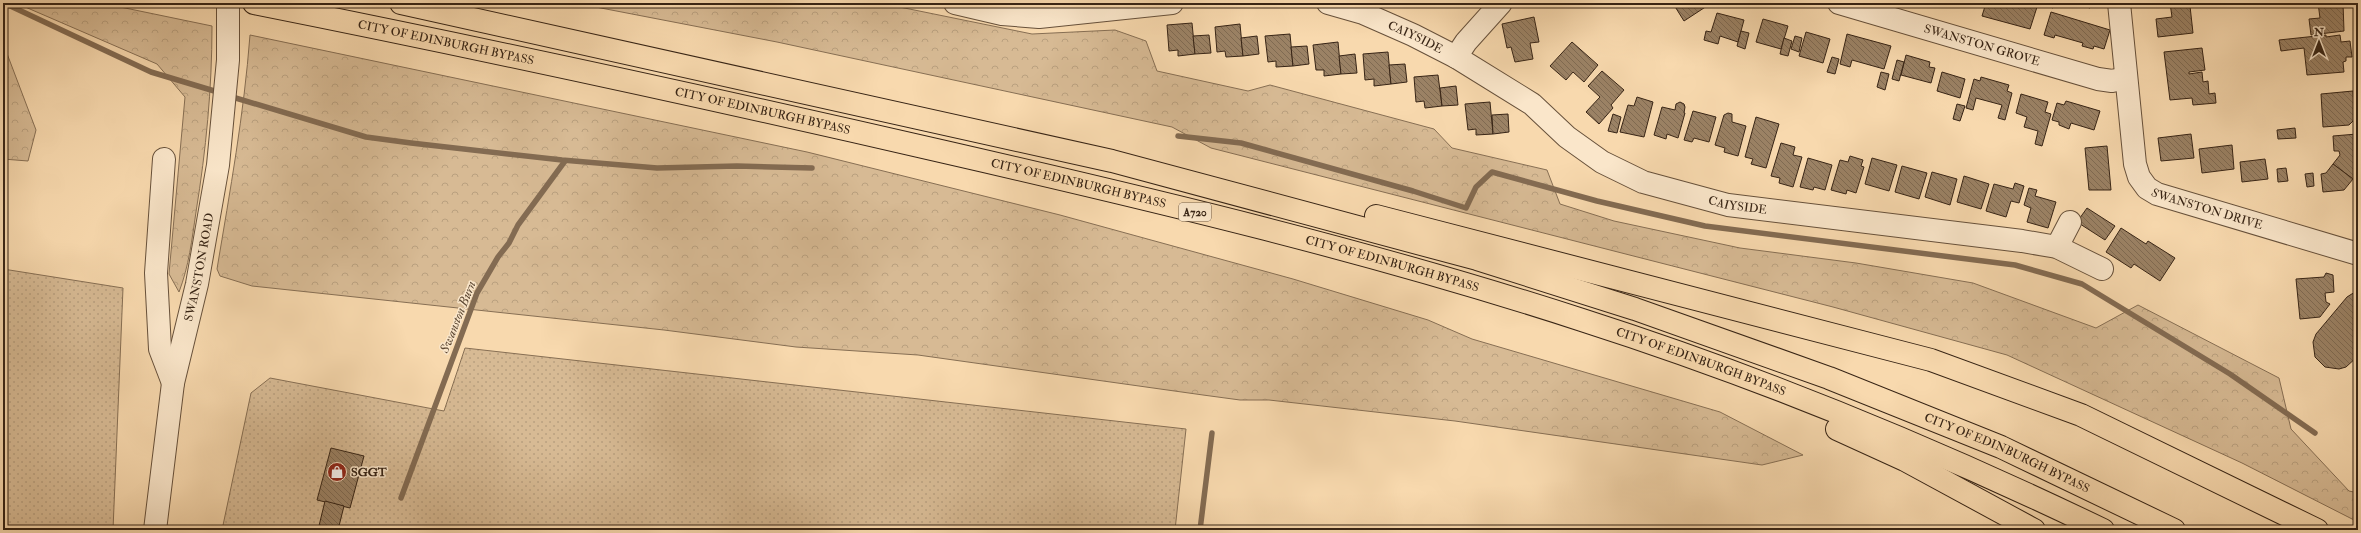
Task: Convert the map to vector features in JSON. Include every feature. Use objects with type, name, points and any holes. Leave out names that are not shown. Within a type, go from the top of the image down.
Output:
[{"type":"highway","name":"CITY OF EDINBURGH BYPASS","points":[[254,3],[642,84],[904,142],[1062,179],[1326,246],[1474,286],[1586,321],[1693,358],[1834,411],[1949,460],[2103,530]]},
{"type":"highway","name":"CITY OF EDINBURGH BYPASS","points":[[401,3],[1112,161],[1477,259],[1643,311],[1829,378],[2000,447],[2174,530]]},
{"type":"highway","points":[[1112,161],[1318,201],[1932,360],[2081,416],[2317,530]]},
{"type":"highway","points":[[1326,246],[1714,380],[1776,404],[1905,460],[2034,530]]},
{"type":"street","name":"SWANSTON ROAD","points":[[154,530],[173,383],[199,277],[218,165],[228,60],[228,3]]},
{"type":"street","points":[[955,3],[1002,14],[1038,10],[1172,3]]},
{"type":"street","name":"CAIYSIDE","points":[[1328,3],[1363,13],[1413,34],[1456,57],[1532,104],[1567,137],[1602,162],[1643,182],[1735,206],[2022,241],[2057,247],[2102,269]]},
{"type":"street","name":"CAIYSIDE","points":[[1456,57],[1466,42],[1501,3]]},
{"type":"street","name":"SWANSTON GROVE","points":[[1839,3],[2098,79],[2112,81],[2126,78]]},
{"type":"street","name":"SWANSTON DRIVE","points":[[2120,3],[2135,164],[2139,177],[2147,188],[2157,194],[2211,212],[2358,254]]},
{"type":"street","points":[[164,159],[156,273],[160,348],[173,383]]},
{"type":"street","points":[[2057,247],[2070,222]]},
{"type":"green space","points":[[16,3],[101,3],[212,26],[210,96],[203,166],[190,252],[179,292],[169,274],[185,97],[157,64]]},
{"type":"green space","points":[[575,3],[880,3],[1032,34],[1115,30],[1146,41],[1157,71],[1248,91],[1270,85],[1434,129],[1452,148],[1547,170],[1560,204],[1614,221],[1740,248],[1856,263],[1973,283],[2096,328],[2138,305],[2279,378],[2291,429],[2349,491],[2358,493],[2358,522],[2242,463],[2007,355],[1833,307],[1211,148],[1172,127],[777,42]]},
{"type":"green space","points":[[250,35],[807,152],[1060,215],[1293,279],[1428,320],[1472,339],[1720,412],[1803,455],[1762,465],[1455,421],[1269,400],[1240,400],[918,355],[796,347],[664,330],[252,286],[220,276],[217,269],[232,182]]},
{"type":"green space","points":[[3,43],[36,130],[28,161],[3,159]]},
{"type":"green space","points":[[3,269],[123,288],[113,530],[3,530]]},
{"type":"green space","points":[[465,348],[1186,429],[1175,530],[222,530],[251,393],[270,378],[444,411]]},
{"type":"building","points":[[1677,3],[1710,4],[1684,21],[1674,5]]},
{"type":"building","points":[[1986,3],[2023,3],[2037,7],[2030,29],[1982,16]]},
{"type":"building","points":[[2045,3],[2055,3],[2053,8],[2045,5]]},
{"type":"building","points":[[2081,3],[2092,3],[2090,8],[2080,5]]},
{"type":"building","points":[[2170,3],[2198,3],[2198,5],[2190,6],[2193,33],[2158,37],[2156,19],[2172,17]]},
{"type":"building","points":[[2318,3],[2343,3],[2344,31],[2311,35],[2309,19],[2320,18]]},
{"type":"building","points":[[2051,12],[2110,30],[2104,49],[2094,46],[2093,49],[2082,46],[2083,43],[2055,35],[2054,38],[2044,35]]},
{"type":"building","points":[[1717,13],[1744,20],[1738,42],[1720,36],[1718,44],[1704,40],[1706,31],[1711,32]]},
{"type":"building","points":[[1534,17],[1539,42],[1530,43],[1533,59],[1515,62],[1511,47],[1507,48],[1502,24]]},
{"type":"building","points":[[1763,19],[1788,26],[1781,49],[1756,42]]},
{"type":"building","points":[[1192,23],[1195,54],[1178,56],[1178,50],[1169,51],[1167,25]]},
{"type":"building","points":[[1240,24],[1243,56],[1226,57],[1225,51],[1217,52],[1215,27]]},
{"type":"building","points":[[1741,31],[1749,33],[1745,49],[1737,46]]},
{"type":"building","points":[[1806,32],[1830,39],[1823,63],[1799,56]]},
{"type":"building","points":[[1290,34],[1293,66],[1276,67],[1276,61],[1268,62],[1265,36]]},
{"type":"building","points":[[1847,34],[1891,46],[1884,69],[1852,60],[1850,67],[1840,64]]},
{"type":"building","points":[[1209,35],[1211,53],[1195,54],[1193,36]]},
{"type":"building","points":[[2326,35],[2326,37],[2340,35],[2341,42],[2350,41],[2352,57],[2346,57],[2346,61],[2343,62],[2344,72],[2307,75],[2304,48],[2281,51],[2279,40]]},
{"type":"building","points":[[1257,36],[1259,54],[1243,56],[1241,38]]},
{"type":"building","points":[[1795,36],[1802,38],[1799,52],[1791,49]]},
{"type":"building","points":[[1784,38],[1792,41],[1788,56],[1780,54]]},
{"type":"building","points":[[1338,42],[1341,74],[1324,76],[1324,70],[1316,70],[1313,45]]},
{"type":"building","points":[[1572,42],[1598,65],[1584,82],[1573,72],[1566,80],[1550,66]]},
{"type":"building","points":[[1307,46],[1309,64],[1293,66],[1291,47]]},
{"type":"building","points":[[2202,48],[2205,70],[2189,72],[2189,74],[2202,72],[2203,82],[2208,81],[2209,94],[2215,93],[2216,103],[2193,105],[2192,98],[2170,100],[2164,52]]},
{"type":"building","points":[[1388,52],[1391,84],[1374,86],[1374,79],[1365,80],[1363,54]]},
{"type":"building","points":[[1355,54],[1357,73],[1341,74],[1339,56]]},
{"type":"building","points":[[1906,55],[1930,62],[1929,67],[1935,68],[1931,83],[1901,75]]},
{"type":"building","points":[[1832,57],[1839,59],[1835,74],[1827,72]]},
{"type":"building","points":[[1897,60],[1904,62],[1899,81],[1892,79]]},
{"type":"building","points":[[1405,64],[1407,82],[1391,84],[1389,65]]},
{"type":"building","points":[[1602,71],[1624,90],[1611,105],[1613,108],[1599,124],[1586,112],[1600,97],[1588,86]]},
{"type":"building","points":[[1881,72],[1889,74],[1885,90],[1877,87]]},
{"type":"building","points":[[1942,72],[1965,79],[1960,98],[1937,91]]},
{"type":"building","points":[[1438,75],[1442,106],[1425,108],[1424,101],[1416,102],[1414,77]]},
{"type":"building","points":[[1981,77],[2009,85],[2007,91],[2012,93],[2005,120],[1998,118],[2002,105],[1976,98],[1973,110],[1966,108],[1974,79],[1980,81]]},
{"type":"building","points":[[1456,86],[1458,105],[1442,106],[1440,88]]},
{"type":"building","points":[[2353,91],[2355,119],[2349,125],[2323,127],[2321,94]]},
{"type":"building","points":[[2021,94],[2048,102],[2045,112],[2051,114],[2042,146],[2035,144],[2038,131],[2024,127],[2027,117],[2016,113]]},
{"type":"building","points":[[1637,97],[1653,102],[1644,137],[1620,132],[1628,105],[1634,106]]},
{"type":"building","points":[[2066,101],[2100,111],[2094,130],[2071,123],[2069,129],[2059,125],[2059,122],[2052,120],[2057,103],[2064,105]]},
{"type":"building","points":[[1490,102],[1493,134],[1476,135],[1476,129],[1468,130],[1465,104]]},
{"type":"building","points":[[1680,102],[1684,104],[1685,113],[1678,138],[1667,134],[1666,139],[1654,135],[1662,107],[1675,110],[1676,104]]},
{"type":"building","points":[[1957,104],[1965,106],[1960,121],[1953,119]]},
{"type":"building","points":[[1693,111],[1716,117],[1709,142],[1694,138],[1692,142],[1684,140]]},
{"type":"building","points":[[1728,113],[1732,114],[1732,122],[1746,126],[1738,156],[1724,152],[1725,148],[1715,145],[1724,115]]},
{"type":"building","points":[[1508,114],[1509,132],[1493,134],[1492,115]]},
{"type":"building","points":[[1613,114],[1621,117],[1617,133],[1608,131]]},
{"type":"building","points":[[1756,117],[1779,124],[1766,168],[1751,164],[1753,159],[1745,157]]},
{"type":"building","points":[[2295,128],[2296,138],[2278,139],[2277,130]]},
{"type":"building","points":[[2191,134],[2194,158],[2161,161],[2158,138]]},
{"type":"building","points":[[2357,134],[2358,172],[2353,179],[2333,164],[2340,155],[2339,151],[2334,151],[2333,136]]},
{"type":"building","points":[[1781,143],[1795,147],[1793,155],[1802,157],[1793,187],[1779,183],[1780,178],[1771,176]]},
{"type":"building","points":[[2232,145],[2234,169],[2202,173],[2199,149]]},
{"type":"building","points":[[2107,146],[2111,190],[2089,190],[2085,148]]},
{"type":"building","points":[[1850,156],[1863,160],[1861,166],[1864,167],[1856,193],[1847,190],[1846,194],[1831,190],[1840,160],[1848,162]]},
{"type":"building","points":[[1808,158],[1832,165],[1825,190],[1814,187],[1813,190],[1800,187]]},
{"type":"building","points":[[1872,158],[1897,165],[1889,191],[1865,184]]},
{"type":"building","points":[[2265,159],[2268,179],[2242,182],[2240,162]]},
{"type":"building","points":[[2333,164],[2353,179],[2344,190],[2323,192],[2321,174],[2326,173]]},
{"type":"building","points":[[1902,166],[1927,173],[1919,199],[1895,192]]},
{"type":"building","points":[[2286,168],[2288,181],[2278,182],[2277,169]]},
{"type":"building","points":[[1932,172],[1957,179],[1950,205],[1925,197]]},
{"type":"building","points":[[2313,173],[2314,186],[2307,187],[2305,174]]},
{"type":"building","points":[[1964,176],[1989,184],[1981,209],[1957,202]]},
{"type":"building","points":[[2015,183],[2024,186],[2019,203],[2011,201],[2006,217],[1986,211],[1994,184],[2013,189]]},
{"type":"building","points":[[2029,188],[2037,190],[2035,196],[2056,202],[2048,228],[2027,222],[2031,208],[2024,205]]},
{"type":"building","points":[[2087,208],[2115,226],[2105,240],[2077,222]]},
{"type":"building","points":[[2121,228],[2146,244],[2148,241],[2175,258],[2160,281],[2134,264],[2131,268],[2106,252]]},
{"type":"building","points":[[2326,273],[2333,275],[2334,292],[2325,293],[2326,302],[2330,304],[2320,317],[2300,319],[2296,279],[2324,277]]},
{"type":"building","points":[[2358,290],[2358,356],[2346,367],[2339,369],[2325,367],[2315,357],[2313,342],[2316,334],[2347,297]]},
{"type":"building","points":[[331,448],[364,456],[350,508],[317,500]]},
{"type":"building","points":[[325,501],[344,506],[338,530],[318,530]]},
{"type":"waterway","points":[[4,3],[151,72],[221,93]]},
{"type":"waterway","points":[[229,96],[366,137],[411,143],[562,160],[657,168],[737,166],[812,168]]},
{"type":"waterway","points":[[1178,136],[1241,143],[1413,191],[1466,208],[1476,187],[1492,172],[1597,201],[1705,226],[2015,265],[2082,284],[2230,374],[2315,433]]},
{"type":"waterway","name":"Swanston Burn","points":[[401,498],[477,293],[498,257],[509,243],[518,225],[565,161]]},
{"type":"waterway","points":[[1200,530],[1212,433]]},
{"type":"place","name":"SGGT","points":[[337,472]]}]
